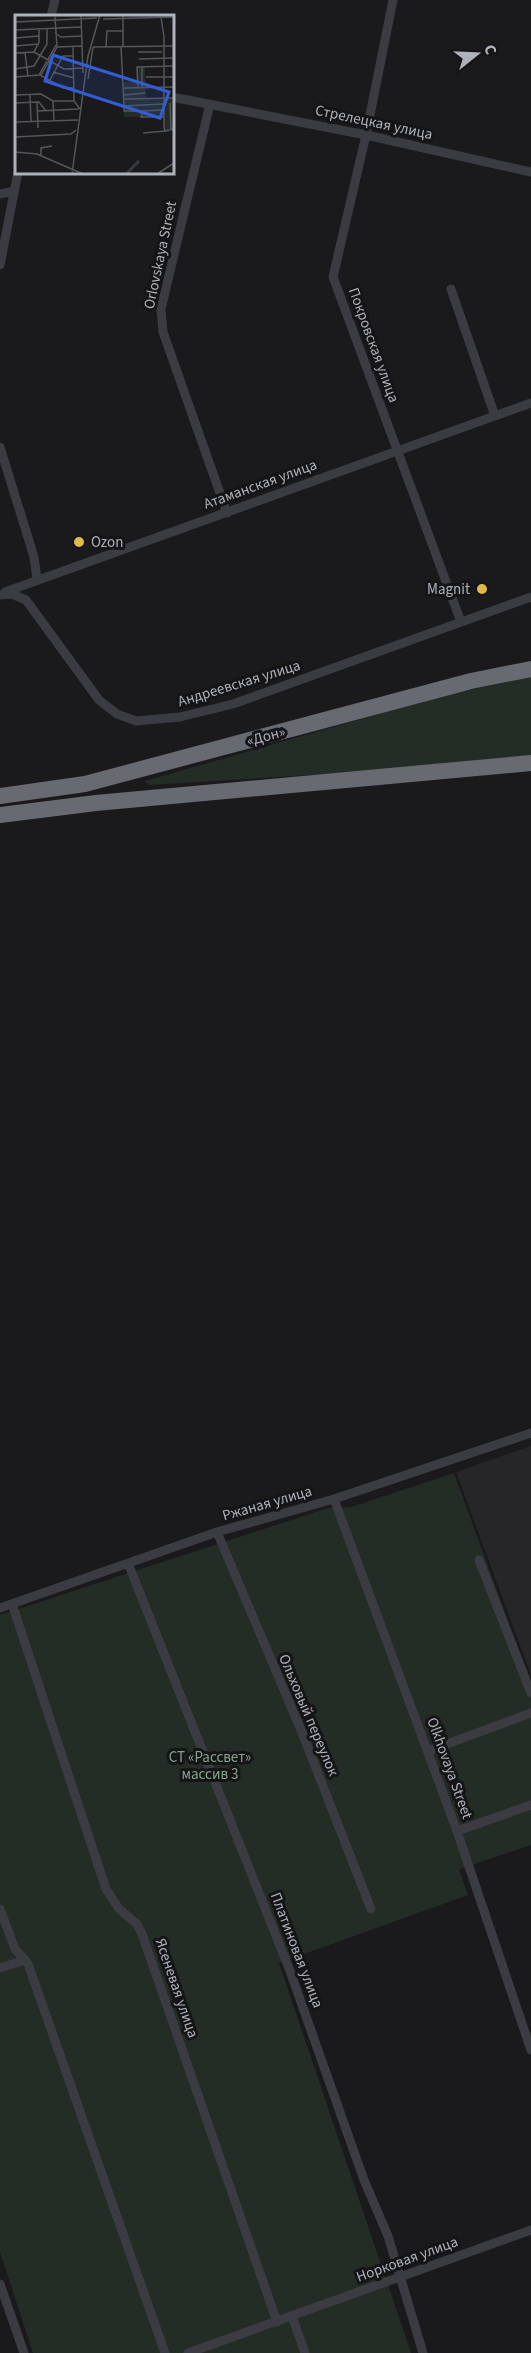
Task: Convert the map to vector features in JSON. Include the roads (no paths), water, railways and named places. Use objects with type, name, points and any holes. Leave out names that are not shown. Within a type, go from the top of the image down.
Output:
[{"type":"highway","name":"«Дон»","points":[[0,796],[85,784],[471,681],[531,669]]},
{"type":"highway","points":[[0,815],[96,803],[531,763]]},
{"type":"street","points":[[51,15],[55,0]]},
{"type":"street","name":"Покровская улица","points":[[393,0],[366,135],[333,278],[461,622]]},
{"type":"street","name":"Стрелецкая улица","points":[[174,97],[366,135],[531,172]]},
{"type":"street","name":"Orlovskaya Street","points":[[210,104],[161,309],[163,332],[227,513]]},
{"type":"street","points":[[0,261],[18,174]]},
{"type":"street","points":[[0,194],[14,191]]},
{"type":"street","points":[[451,289],[495,416]]},
{"type":"street","name":"Атаманская улица","points":[[0,594],[531,403]]},
{"type":"street","points":[[0,447],[34,557],[37,579]]},
{"type":"street","name":"Андреевская улица","points":[[0,594],[12,594],[26,600],[99,700],[117,714],[136,721],[180,717],[233,704],[531,597]]},
{"type":"street","name":"Ржаная улица","points":[[0,1608],[217,1532],[334,1499],[531,1433]]},
{"type":"street","name":"Olkhovaya Street","points":[[334,1499],[458,1831],[531,2050]]},
{"type":"street","name":"Ольховый переулок","points":[[217,1532],[303,1735],[371,1910]]},
{"type":"street","points":[[479,1560],[531,1693]]},
{"type":"street","name":"Платиновая улица","points":[[128,1563],[290,1971],[364,2180],[388,2236],[423,2353]]},
{"type":"street","name":"Ясеневая улица","points":[[12,1604],[106,1889],[119,1909],[137,1924],[142,1934],[277,2322]]},
{"type":"street","points":[[428,1751],[531,1713]]},
{"type":"street","points":[[458,1831],[531,1805]]},
{"type":"street","points":[[0,1910],[15,1949],[25,1960],[165,2353]]},
{"type":"street","points":[[0,1968],[25,1960]]},
{"type":"street","name":"Норковая улица","points":[[188,2353],[531,2230]]},
{"type":"street","points":[[0,2284],[24,2353]]},
{"type":"street","points":[[292,2316],[305,2353]]},
{"type":"place","name":"Ozon","points":[[79,542]]},
{"type":"place","name":"Magnit","points":[[482,589]]},
{"type":"park label","name":"СТ «Рассвет» массив 3","points":[[210,1766]]}]
